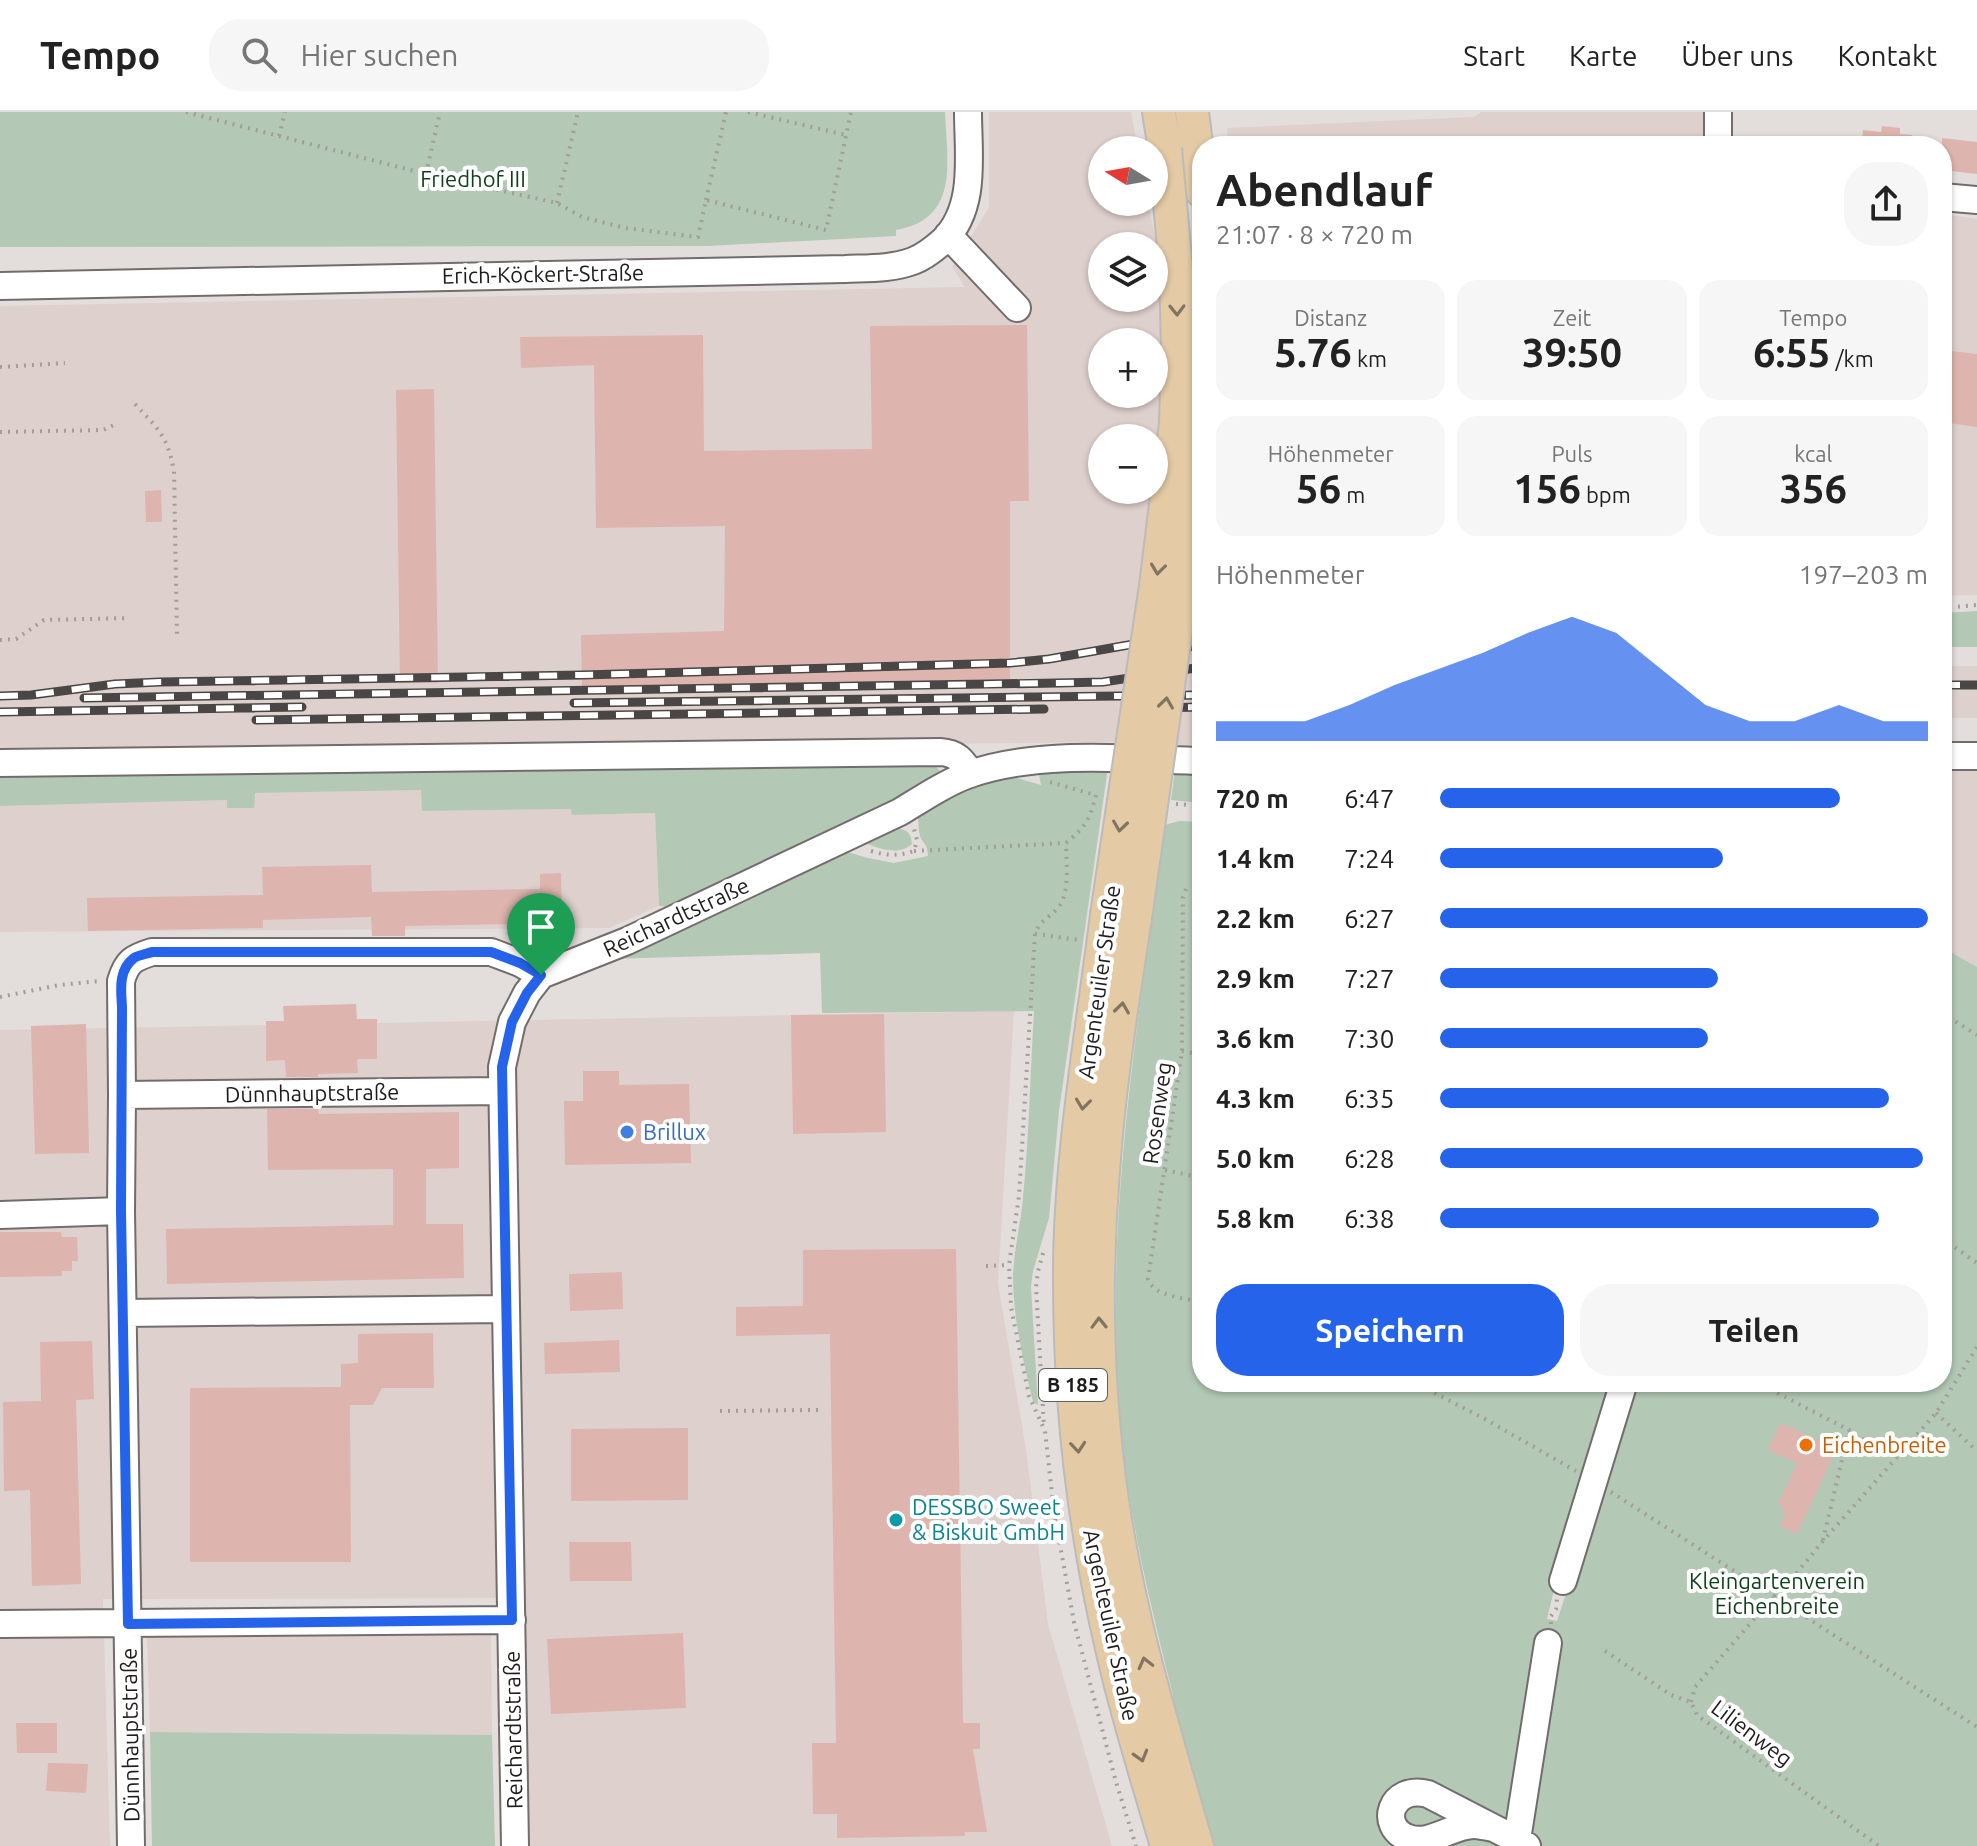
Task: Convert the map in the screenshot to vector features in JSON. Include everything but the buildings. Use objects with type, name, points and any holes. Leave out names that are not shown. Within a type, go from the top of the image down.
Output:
[{"type":"main road","name":"Argenteuiler Straße","points":[[1159,112],[1176,269],[1176,423],[1121,917],[1114,1059],[1103,1170],[1099,1332],[1104,1433],[1130,1601],[1155,1703],[1197,1846]]},
{"type":"main road","points":[[1192,112],[1196,136]]},
{"type":"main road","name":"Argenteuiler Straße","points":[[1167,1846],[1112,1649],[1095,1568],[1080,1465],[1072,1371],[1070,1280],[1073,1204],[1083,1103],[1121,917],[1192,515]]},
{"type":"street","name":"Erich-Köckert-Straße","points":[[0,286],[893,266],[914,261],[932,250],[959,219],[966,201],[968,178],[968,112]]},
{"type":"street","points":[[1718,112],[1718,136]]},
{"type":"street","points":[[1952,198],[1977,200]]},
{"type":"street","points":[[948,235],[1017,308]]},
{"type":"street","points":[[0,763],[940,752],[960,757],[971,774]]},
{"type":"street","points":[[1952,756],[1977,756]]},
{"type":"street","name":"Reichardtstraße","points":[[515,1846],[502,1067],[512,1022],[527,993],[541,975],[627,941],[900,812],[930,793],[971,774],[1013,763],[1042,760],[1192,761]]},
{"type":"street","points":[[121,981],[124,970],[134,958],[152,952],[491,952],[541,975]]},
{"type":"street","name":"Dünnhauptstraße","points":[[121,981],[121,1211],[131,1846]]},
{"type":"street","name":"Dünnhauptstraße","points":[[122,1095],[502,1091]]},
{"type":"street","points":[[0,1215],[121,1211]]},
{"type":"street","points":[[123,1313],[505,1309]]},
{"type":"street","points":[[1563,1581],[1621,1392]]},
{"type":"street","name":"Dünnhauptstraße","points":[[0,1624],[512,1620]]},
{"type":"street","points":[[1493,1828],[1520,1844],[1548,1643]]},
{"type":"path","points":[[186,112],[426,174],[557,203],[582,217],[625,228],[698,237],[726,112]]},
{"type":"path","points":[[279,136],[285,112]]},
{"type":"path","points":[[426,174],[440,112]]},
{"type":"path","points":[[557,203],[578,112]]},
{"type":"path","points":[[748,112],[846,135]]},
{"type":"path","points":[[706,200],[826,230],[851,112]]},
{"type":"path","points":[[0,367],[65,363]]},
{"type":"path","points":[[135,404],[162,434],[170,448],[174,471],[177,637]]},
{"type":"path","points":[[0,432],[103,430],[118,423]]},
{"type":"path","points":[[1952,607],[1977,605]]},
{"type":"path","points":[[0,640],[16,639],[44,620],[130,618]]},
{"type":"path","points":[[914,851],[1066,843]]},
{"type":"path","name":"Rosenweg","points":[[1192,889],[1186,889],[1183,897],[1182,1051],[1148,1279],[1151,1287],[1158,1292],[1192,1300]]},
{"type":"path","points":[[1035,934],[1087,941]]},
{"type":"path","points":[[0,997],[88,981],[121,981]]},
{"type":"path","points":[[1952,1019],[1977,1035]]},
{"type":"path","points":[[1182,1051],[1192,1053]]},
{"type":"path","points":[[1165,1170],[1192,1176]]},
{"type":"path","points":[[1952,1245],[1977,1263]]},
{"type":"path","points":[[986,1266],[1009,1265]]},
{"type":"path","points":[[1952,1387],[1977,1347]]},
{"type":"path","points":[[1432,1392],[1593,1480],[1977,1727]]},
{"type":"path","points":[[1775,1392],[1849,1430],[1883,1453],[1902,1452]]},
{"type":"path","points":[[1691,1702],[1695,1687],[1936,1413],[1949,1392]]},
{"type":"path","points":[[720,1411],[818,1410]]},
{"type":"path","points":[[1936,1413],[1977,1451]]},
{"type":"path","points":[[1823,1541],[1849,1430]]},
{"type":"path","points":[[1548,1643],[1551,1616],[1556,1609],[1563,1581]]},
{"type":"path","name":"Lilienweg","points":[[1605,1651],[1671,1695],[1691,1702],[1697,1715],[1879,1846]]},
{"type":"shaded area","points":[[989,112],[1131,112],[1135,136],[1088,136],[1088,216],[1151,216],[1154,232],[1088,232],[1088,312],[1168,312],[1168,272],[1192,271],[1192,746],[1112,742],[0,755],[0,306],[965,287],[952,267],[989,207]]},
{"type":"shaded area","points":[[1481,112],[1710,112],[1711,136],[1227,136],[1227,128],[1474,117]]},
{"type":"shaded area","points":[[1952,215],[1977,219],[1977,595],[1952,596]]},
{"type":"shaded area","points":[[1952,666],[1977,666],[1977,718],[1952,718]]},
{"type":"shaded area","points":[[1977,762],[1977,967],[1952,953],[1952,763]]},
{"type":"shaded area","points":[[421,790],[422,811],[572,809],[573,815],[655,813],[659,906],[609,928],[0,932],[0,806],[227,800],[227,808],[254,808],[254,793]]},
{"type":"shaded area","points":[[1014,1011],[998,1283],[1026,1449],[1048,1624],[1112,1846],[529,1846],[522,1598],[103,1599],[110,1846],[0,1846],[0,1030]]},
{"type":"shaded area","points":[[147,1635],[491,1635],[492,1735],[150,1732]]},
{"type":"green space","name":"Friedhof III","points":[[0,112],[945,112],[947,168],[940,201],[931,214],[917,224],[896,230],[896,236],[708,246],[0,247]]},
{"type":"green space","points":[[1977,611],[1977,647],[1952,647],[1952,612]]},
{"type":"green space","points":[[931,761],[940,771],[890,802],[939,804],[949,795],[1007,775],[1041,785],[1038,770],[1108,767],[1059,1111],[1049,1218],[1031,1287],[1038,1405],[1033,1402],[1022,1355],[1013,1275],[1028,1135],[1034,1011],[822,1013],[820,953],[608,959],[844,851],[894,863],[928,856],[919,834],[918,818],[926,811],[677,907],[659,906],[655,813],[572,815],[571,809],[422,811],[421,790],[255,793],[254,808],[227,808],[227,800],[0,806],[0,769]]},
{"type":"green space","points":[[1175,770],[1192,771],[1192,802],[1171,800]]},
{"type":"green space","name":"Kleingartenverein Eichenbreite","points":[[1192,822],[1192,1392],[1609,1392],[1549,1588],[1554,1590],[1547,1619],[1557,1621],[1632,1392],[1952,1392],[1952,953],[1977,967],[1977,1846],[1212,1846],[1170,1697],[1173,1695],[1137,1537],[1122,1440],[1117,1363],[1116,1286],[1125,1132],[1165,825]]},
{"type":"green space","points":[[894,827],[907,832],[912,844],[885,850],[868,844],[867,840]]},
{"type":"green space","points":[[150,1732],[492,1735],[495,1846],[152,1846]]},
{"type":"railway","points":[[0,696],[160,682],[582,675],[1010,663],[1192,634]]},
{"type":"railway","points":[[1166,648],[1192,647]]},
{"type":"railway","points":[[84,698],[1103,682],[1192,669]]},
{"type":"railway","points":[[1952,685],[1977,685]]},
{"type":"railway","points":[[574,703],[1192,695]]},
{"type":"railway","points":[[0,712],[302,707]]},
{"type":"railway","points":[[1152,708],[1192,707]]},
{"type":"railway","points":[[256,720],[1044,709]]},
{"type":"place","name":"Brillux","points":[[627,1132]]},
{"type":"place","name":"Eichenbreite","points":[[1806,1445]]},
{"type":"place","name":"DESSBO Sweet & Biskuit GmbH","points":[[896,1520]]},
{"type":"route","points":[[152,952],[491,952],[541,975],[527,993],[512,1022],[502,1067],[512,1620],[128,1624],[121,1211],[121,981],[124,970],[134,958],[152,952]]}]
